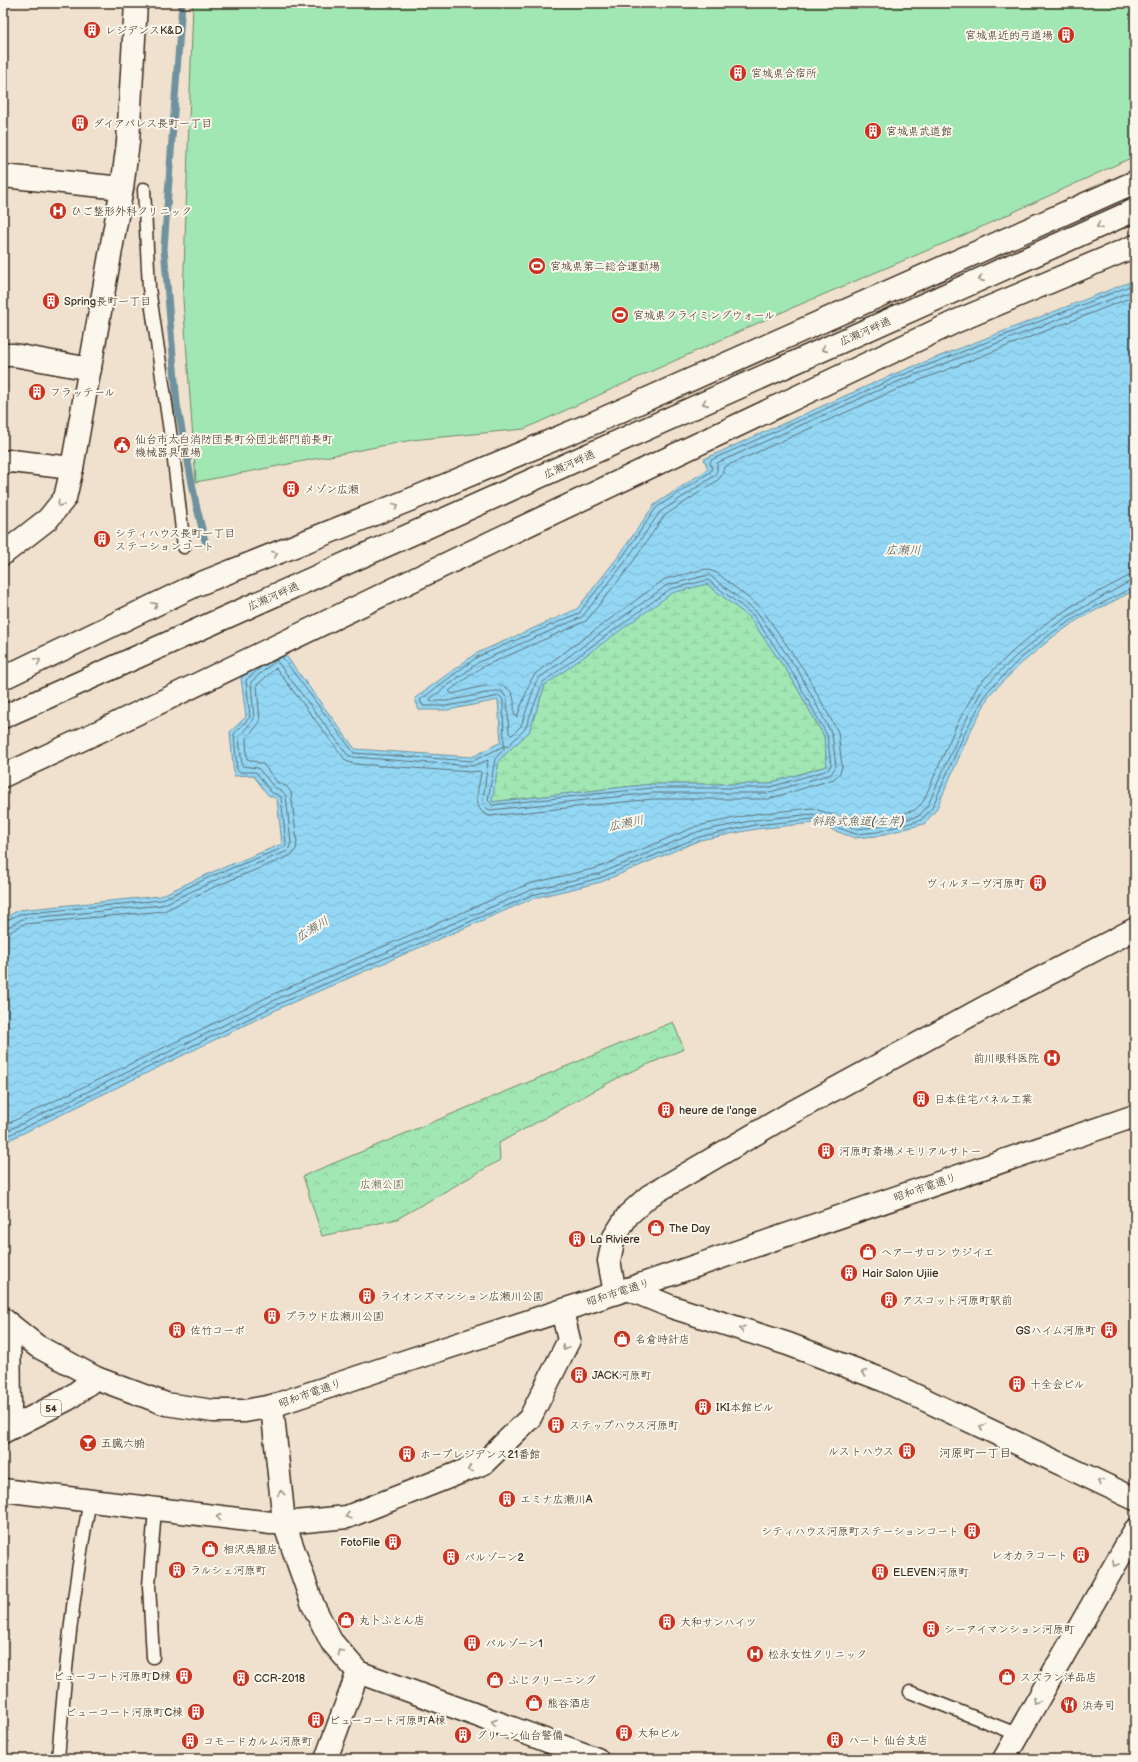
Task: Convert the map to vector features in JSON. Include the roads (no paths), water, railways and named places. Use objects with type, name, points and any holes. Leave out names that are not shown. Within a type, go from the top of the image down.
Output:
[{"type":"street","points":[[3,554],[48,519],[65,498],[72,468],[122,188],[128,142],[136,3]]},
{"type":"street","points":[[3,176],[122,188]]},
{"type":"street","points":[[3,678],[194,586],[417,497],[591,424],[1135,182]]},
{"type":"street","name":"広瀬河畔通","points":[[3,717],[1135,210]]},
{"type":"street","points":[[3,776],[111,726],[503,536],[957,321],[1135,246]]},
{"type":"street","points":[[3,355],[14,355],[90,369]]},
{"type":"street","points":[[3,462],[11,461],[72,468]]},
{"type":"street","points":[[1135,929],[1002,998],[789,1114],[649,1196],[628,1215],[614,1237],[609,1261],[622,1291],[788,1344],[882,1380],[1135,1499]]},
{"type":"street","name":"昭和市電通り","points":[[6,1322],[37,1346],[96,1378],[166,1404],[213,1411],[245,1411],[272,1406],[562,1311],[1135,1116]]},
{"type":"street","points":[[3,1490],[284,1523],[348,1517],[484,1463],[530,1418],[569,1340],[562,1311]]},
{"type":"street","points":[[3,1426],[10,1409],[6,1322]]},
{"type":"street","name":"54","points":[[3,1432],[68,1399],[96,1378]]},
{"type":"street","points":[[272,1406],[284,1523],[313,1606],[331,1641],[358,1672],[555,1752],[597,1759]]},
{"type":"street","points":[[1004,1759],[1135,1530]]},
{"type":"street","points":[[326,1759],[358,1672]]},
{"type":"lane","points":[[144,190],[149,288],[173,452],[184,547]]},
{"type":"lane","points":[[58,1759],[63,1697],[80,1552],[90,1501]]},
{"type":"lane","points":[[153,1657],[149,1586],[155,1509]]},
{"type":"lane","points":[[910,1692],[1017,1734]]},
{"type":"water","points":[[1135,280],[1135,590],[1079,619],[1054,636],[1022,663],[990,694],[970,732],[936,810],[924,824],[877,836],[855,838],[813,823],[756,829],[700,840],[601,882],[534,898],[282,1007],[3,1143],[3,919],[19,910],[160,896],[210,873],[282,844],[277,799],[268,795],[253,775],[234,776],[230,732],[246,717],[241,678],[278,645],[355,749],[472,757],[501,742],[498,700],[448,710],[419,710],[415,698],[475,654],[577,609],[618,557],[654,505],[708,469],[704,459],[894,374]],"holes":[[[707,584],[750,618],[791,677],[824,736],[827,766],[766,784],[652,784],[492,802],[499,760],[529,732],[545,685],[672,593]]]},
{"type":"waterway","points":[[182,3],[164,248],[177,404],[196,504],[205,541]]},
{"type":"place","name":"レジデンスK&D","points":[[92,30]]},
{"type":"place","name":"宮城県近的弓道場","points":[[1066,35]]},
{"type":"place","name":"宮城県合宿所","points":[[738,73]]},
{"type":"place","name":"ダイアパレス長町一丁目","points":[[80,123]]},
{"type":"place","name":"宮城県武道館","points":[[873,131]]},
{"type":"place","name":"ひご整形外科クリニック","points":[[58,211]]},
{"type":"place","name":"宮城県第二総合運動場","points":[[537,266]]},
{"type":"place","name":"Spring長町一丁目","points":[[51,301]]},
{"type":"place","name":"宮城県クライミングウォール","points":[[620,315]]},
{"type":"place","name":"フラッテール","points":[[37,392]]},
{"type":"place","name":"仙台市太白消防団長町分団北部門前長町 機械器具置場","points":[[122,445]]},
{"type":"place","name":"メゾン広瀬","points":[[291,489]]},
{"type":"place","name":"シティハウス長町一丁目 ステーションコート","points":[[102,539]]},
{"type":"place","name":"ヴィルヌーヴ河原町","points":[[1038,883]]},
{"type":"place","name":"前川眼科医院","points":[[1052,1058]]},
{"type":"place","name":"日本住宅パネル工業","points":[[921,1099]]},
{"type":"place","name":"heure de l'ange","points":[[666,1110]]},
{"type":"place","name":"河原町斎場メモリアルサトー","points":[[826,1151]]},
{"type":"place","name":"The Day","points":[[656,1228]]},
{"type":"place","name":"La Riviere","points":[[577,1239]]},
{"type":"place","name":"ヘアーサロン ウジイエ","points":[[868,1252]]},
{"type":"place","name":"Hair Salon Ujiie","points":[[849,1273]]},
{"type":"place","name":"ライオンズマンション広瀬川公園","points":[[367,1296]]},
{"type":"place","name":"アスコット河原町駅前","points":[[889,1300]]},
{"type":"place","name":"プラウド広瀬川公園","points":[[272,1316]]},
{"type":"place","name":"佐竹コーポ","points":[[177,1330]]},
{"type":"place","name":"GSハイム河原町","points":[[1109,1330]]},
{"type":"place","name":"名倉時計店","points":[[622,1339]]},
{"type":"place","name":"JACK河原町","points":[[579,1375]]},
{"type":"place","name":"十全会ビル","points":[[1017,1384]]},
{"type":"place","name":"IKI本館ビル","points":[[703,1407]]},
{"type":"place","name":"ステップハウス河原町","points":[[556,1425]]},
{"type":"place","name":"五臓六腑","points":[[88,1443]]},
{"type":"place","name":"ルストハウス","points":[[907,1451]]},
{"type":"place","name":"ホープレジデンス21番館","points":[[407,1454]]},
{"type":"place","name":"エミナ広瀬川A","points":[[507,1499]]},
{"type":"place","name":"シティハウス河原町ステーションコート","points":[[972,1531]]},
{"type":"place","name":"FotoFile","points":[[393,1542]]},
{"type":"place","name":"相沢呉服店","points":[[210,1549]]},
{"type":"place","name":"レオカラコート","points":[[1081,1555]]},
{"type":"place","name":"パルゾーン2","points":[[451,1557]]},
{"type":"place","name":"ラルシェ河原町","points":[[177,1570]]},
{"type":"place","name":"ELEVEN河原町","points":[[880,1572]]},
{"type":"place","name":"丸卜ふとん店","points":[[346,1620]]},
{"type":"place","name":"大和サンハイツ","points":[[667,1622]]},
{"type":"place","name":"シーアイマンション河原町","points":[[931,1629]]},
{"type":"place","name":"パルゾーン1","points":[[472,1643]]},
{"type":"place","name":"松永女性クリニック","points":[[755,1654]]},
{"type":"place","name":"ビューコート河原町D棟","points":[[184,1676]]},
{"type":"place","name":"スズラン洋品店","points":[[1007,1677]]},
{"type":"place","name":"CCR-2018","points":[[241,1678]]},
{"type":"place","name":"ふじクリーニング","points":[[495,1680]]},
{"type":"place","name":"熊谷酒店","points":[[534,1703]]},
{"type":"place","name":"浜寿司","points":[[1069,1705]]},
{"type":"place","name":"ビューコート河原町C棟","points":[[196,1712]]},
{"type":"place","name":"ビューコート河原町A棟","points":[[316,1720]]},
{"type":"place","name":"大和ビル","points":[[624,1733]]},
{"type":"place","name":"グリーン仙台警備","points":[[463,1735]]},
{"type":"place","name":"ハート 仙台支店","points":[[835,1740]]},
{"type":"place","name":"コモードカルム河原町","points":[[190,1741]]},
{"type":"district","name":"河原町一丁目","points":[[975,1453]]},
{"type":"water label","name":"広瀬川","points":[[903,550]]},
{"type":"water label","name":"斜路式魚道(左岸)","points":[[858,821]]},
{"type":"water label","name":"広瀬川","points":[[626,823]]},
{"type":"water label","name":"広瀬川","points":[[312,929]]},
{"type":"park label","name":"広瀬公園","points":[[382,1184]]}]
